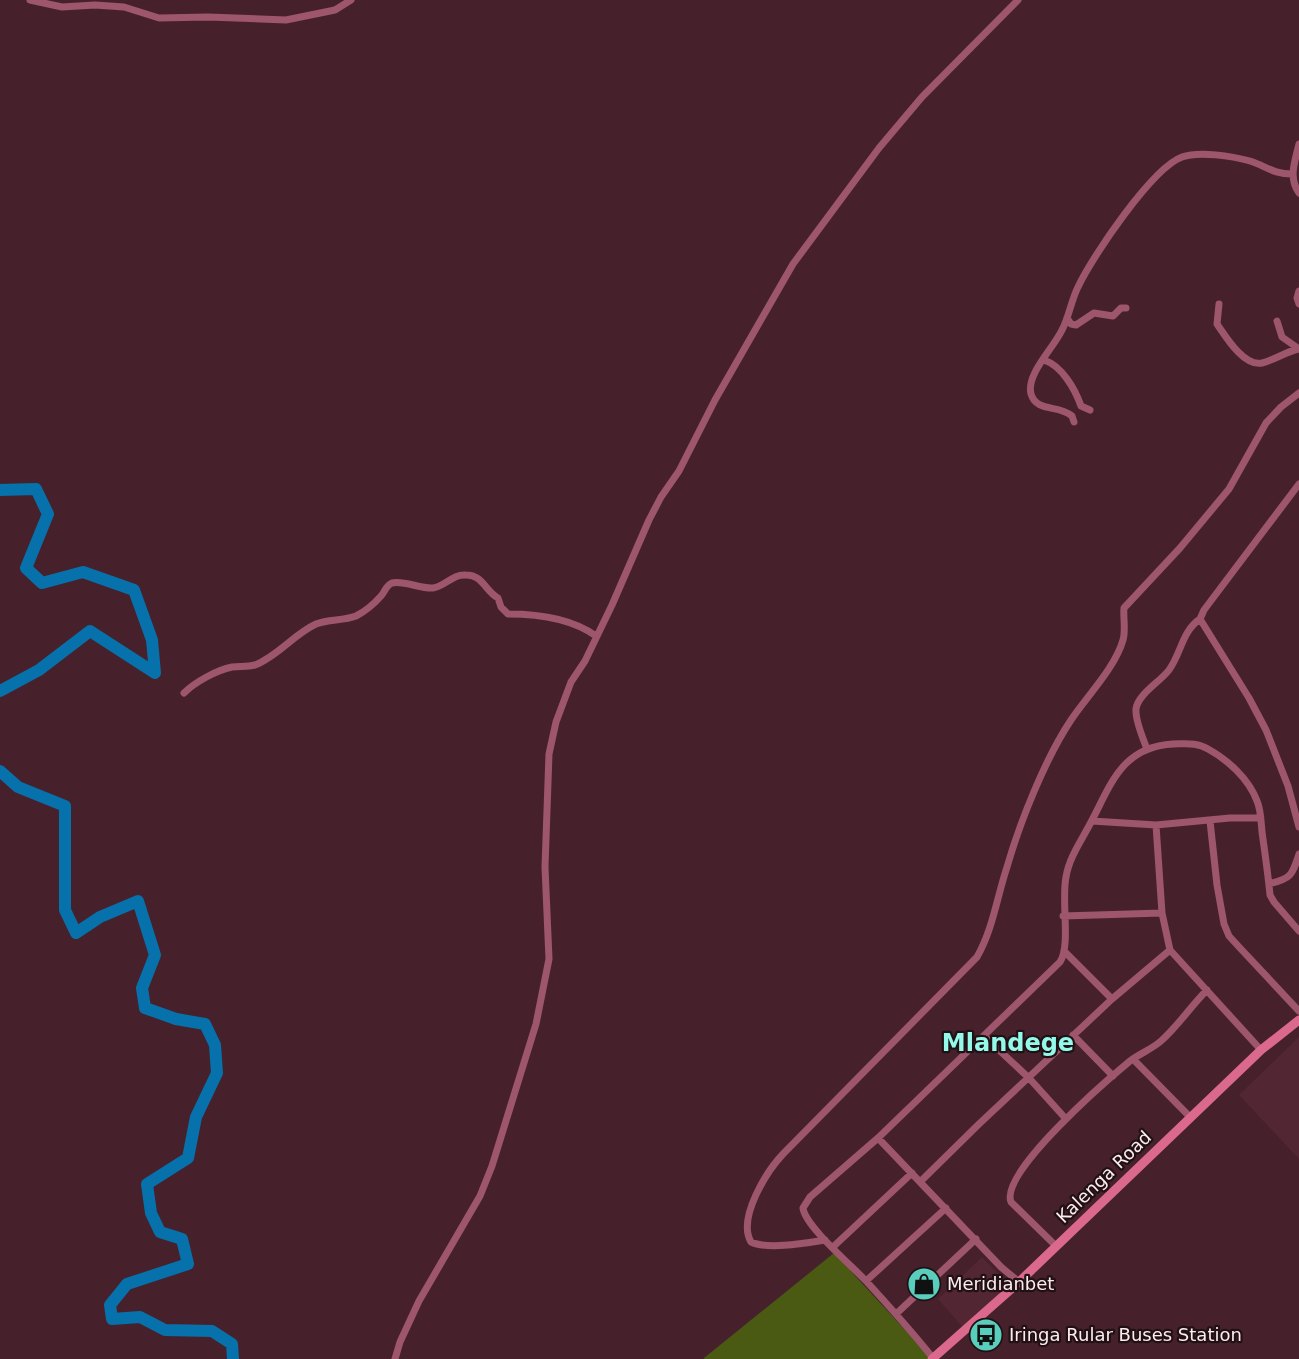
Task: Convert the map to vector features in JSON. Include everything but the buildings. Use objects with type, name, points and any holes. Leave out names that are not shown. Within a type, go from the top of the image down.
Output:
[{"type":"main road","name":"Kalenga Road","points":[[933,1358],[1019,1282],[1261,1050],[1299,1020]]},
{"type":"street","points":[[30,0],[62,7],[95,5],[124,7],[159,18],[286,20],[335,10],[351,0]]},
{"type":"street","points":[[395,1359],[400,1342],[426,1287],[480,1196],[530,1049],[549,959],[545,867],[551,746],[556,722],[571,681],[585,661],[661,497],[679,471],[715,400],[793,264],[879,148],[922,97],[1018,0]]},
{"type":"street","points":[[1299,144],[1292,174],[1294,186],[1299,193]]},
{"type":"street","points":[[1074,422],[1067,411],[1040,406],[1033,398],[1030,383],[1032,376],[1059,337],[1076,291],[1107,237],[1167,165],[1182,157],[1196,154],[1249,161],[1275,173],[1292,174]]},
{"type":"street","points":[[1299,291],[1297,298],[1299,304]]},
{"type":"street","points":[[1219,304],[1217,324],[1245,360],[1259,363],[1298,351]]},
{"type":"street","points":[[1067,318],[1071,324],[1076,325],[1094,313],[1113,316],[1121,308],[1126,308]]},
{"type":"street","points":[[1277,321],[1282,337],[1298,351]]},
{"type":"street","points":[[1044,360],[1055,367],[1074,389],[1081,406],[1090,410]]},
{"type":"street","points":[[825,1240],[759,1245],[751,1242],[748,1235],[749,1221],[758,1188],[780,1157],[977,957],[986,941],[1019,831],[1056,746],[1121,645],[1124,635],[1124,608],[1174,555],[1229,489],[1266,423],[1281,406],[1299,393]]},
{"type":"street","points":[[1147,749],[1136,716],[1138,702],[1171,668],[1186,634],[1200,619],[1204,610],[1299,484]]},
{"type":"street","points":[[184,693],[198,682],[228,668],[257,664],[313,626],[331,620],[351,618],[365,612],[383,594],[387,586],[394,582],[430,588],[440,586],[450,578],[457,576],[475,576],[485,584],[490,593],[498,598],[501,607],[508,614],[553,618],[585,629],[596,636]]},
{"type":"street","points":[[1200,619],[1266,730],[1288,786],[1299,827]]},
{"type":"street","points":[[933,1358],[866,1281],[825,1240],[803,1213],[804,1204],[878,1138],[1060,962],[1065,952],[1064,889],[1069,865],[1119,770],[1127,761],[1147,749],[1167,745],[1193,744],[1214,752],[1230,765],[1252,789],[1258,803],[1269,884],[1274,902],[1299,931]]},
{"type":"street","points":[[1092,821],[1156,825],[1230,818],[1260,818]]},
{"type":"street","points":[[1210,821],[1224,924],[1240,948],[1299,1011]]},
{"type":"street","points":[[1156,825],[1161,913],[1170,950],[1261,1050]]},
{"type":"street","points":[[1269,884],[1285,880],[1292,874],[1299,854]]},
{"type":"street","points":[[1064,916],[1161,913]]},
{"type":"street","points":[[921,1181],[1073,1035],[1170,950]]},
{"type":"street","points":[[1065,952],[1112,999]]},
{"type":"street","points":[[1056,1246],[1011,1202],[1010,1194],[1014,1183],[1032,1155],[1066,1119],[1133,1059],[1159,1043],[1207,990]]},
{"type":"street","points":[[1073,1035],[1113,1076]]},
{"type":"street","points":[[984,1036],[1029,1078],[1066,1119]]},
{"type":"street","points":[[1133,1059],[1191,1118]]},
{"type":"street","points":[[878,1138],[1001,1267],[1019,1282]]},
{"type":"street","points":[[833,1247],[912,1173]]},
{"type":"street","points":[[866,1281],[946,1208]]},
{"type":"street","points":[[896,1314],[976,1239]]},
{"type":"shaded area","points":[[1299,1037],[1299,1159],[1239,1095]]},
{"type":"shaded area","points":[[982,1257],[1013,1289],[968,1333],[938,1299]]},
{"type":"green space","points":[[834,1253],[932,1359],[704,1359],[704,1358]]},
{"type":"waterway","points":[[0,490],[36,489],[48,514],[26,568],[42,583],[83,572],[134,590],[152,640],[155,673],[90,631],[39,670],[0,691]]},
{"type":"waterway","points":[[0,771],[18,787],[65,806],[65,910],[76,933],[100,917],[138,901],[155,955],[142,988],[145,1008],[176,1019],[205,1024],[215,1045],[217,1073],[196,1117],[188,1158],[147,1184],[151,1213],[160,1232],[182,1239],[188,1264],[127,1284],[110,1305],[112,1319],[140,1317],[165,1330],[212,1331],[232,1344],[233,1359]]},
{"type":"place","name":"Meridianbet","points":[[924,1284]]},
{"type":"place","name":"Iringa Rular Buses Station","points":[[986,1335]]},
{"type":"district","name":"Mlandege","points":[[1008,1043]]}]
